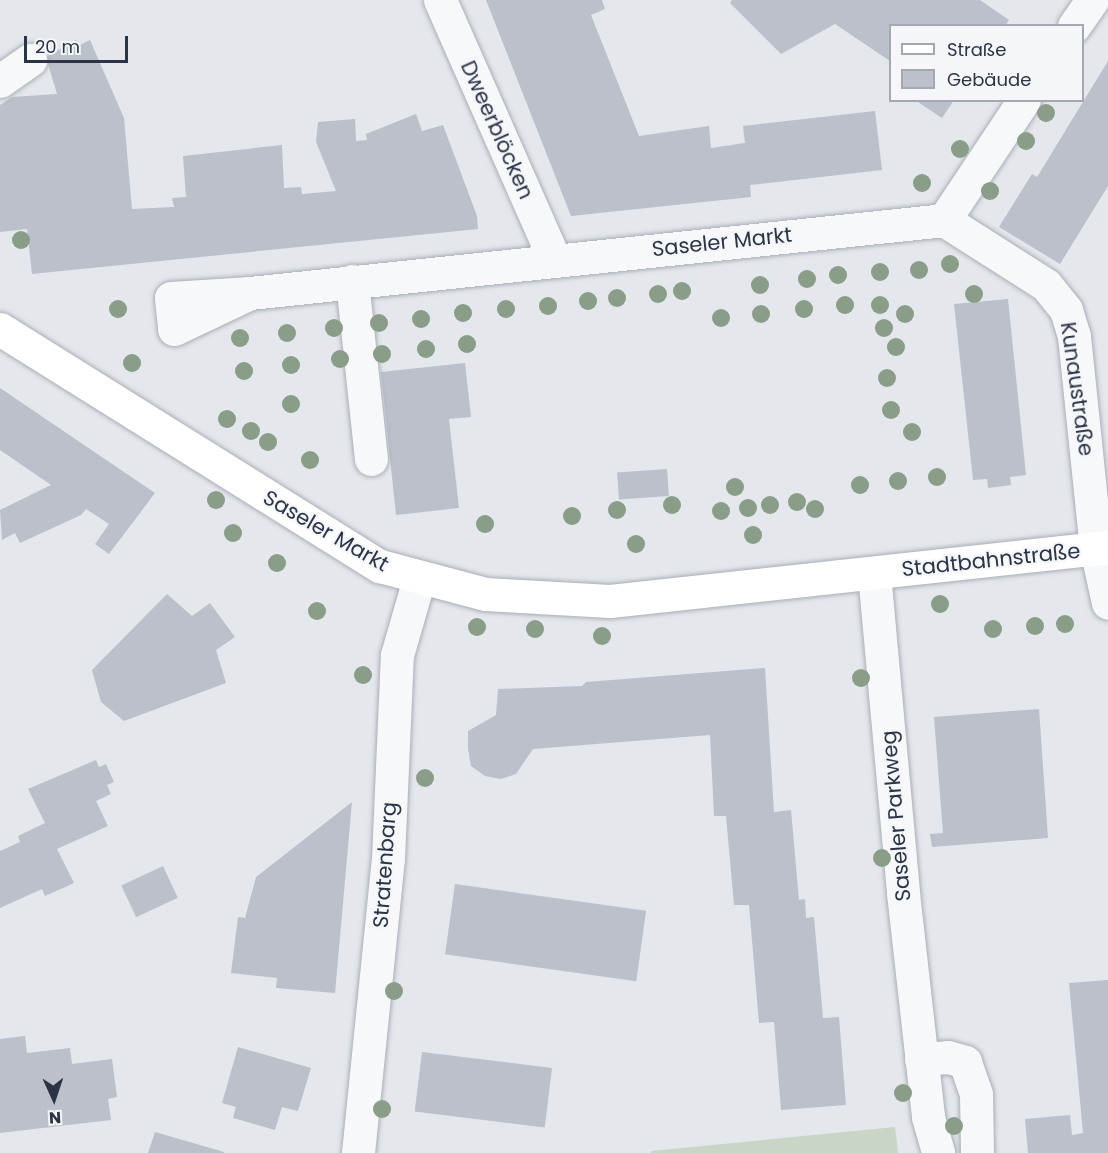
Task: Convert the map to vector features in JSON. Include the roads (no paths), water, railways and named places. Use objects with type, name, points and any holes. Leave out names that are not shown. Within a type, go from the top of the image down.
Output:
[{"type":"main road","name":"Saseler Markt","points":[[0,329],[324,534],[380,566],[418,579],[485,594],[610,601],[874,573]]},
{"type":"main road","name":"Stadtbahnstraße","points":[[874,573],[1102,548]]},
{"type":"street","name":"Dweerblöcken","points":[[440,0],[555,261]]},
{"type":"street","points":[[1075,24],[1092,0]]},
{"type":"street","points":[[0,81],[30,60]]},
{"type":"street","points":[[944,220],[1023,102]]},
{"type":"street","name":"Saseler Markt","points":[[250,292],[944,220]]},
{"type":"street","name":"Kunaustraße","points":[[944,220],[1046,285],[1066,310],[1074,336],[1108,603]]},
{"type":"street","points":[[352,281],[371,459]]},
{"type":"street","name":"Saseler Parkweg","points":[[874,573],[921,1059],[928,1117],[938,1153]]},
{"type":"street","name":"Stratenbarg","points":[[358,1153],[388,859],[397,656],[418,579]]},
{"type":"street","points":[[921,1059],[948,1057],[965,1062],[976,1094],[976,1153]]}]
